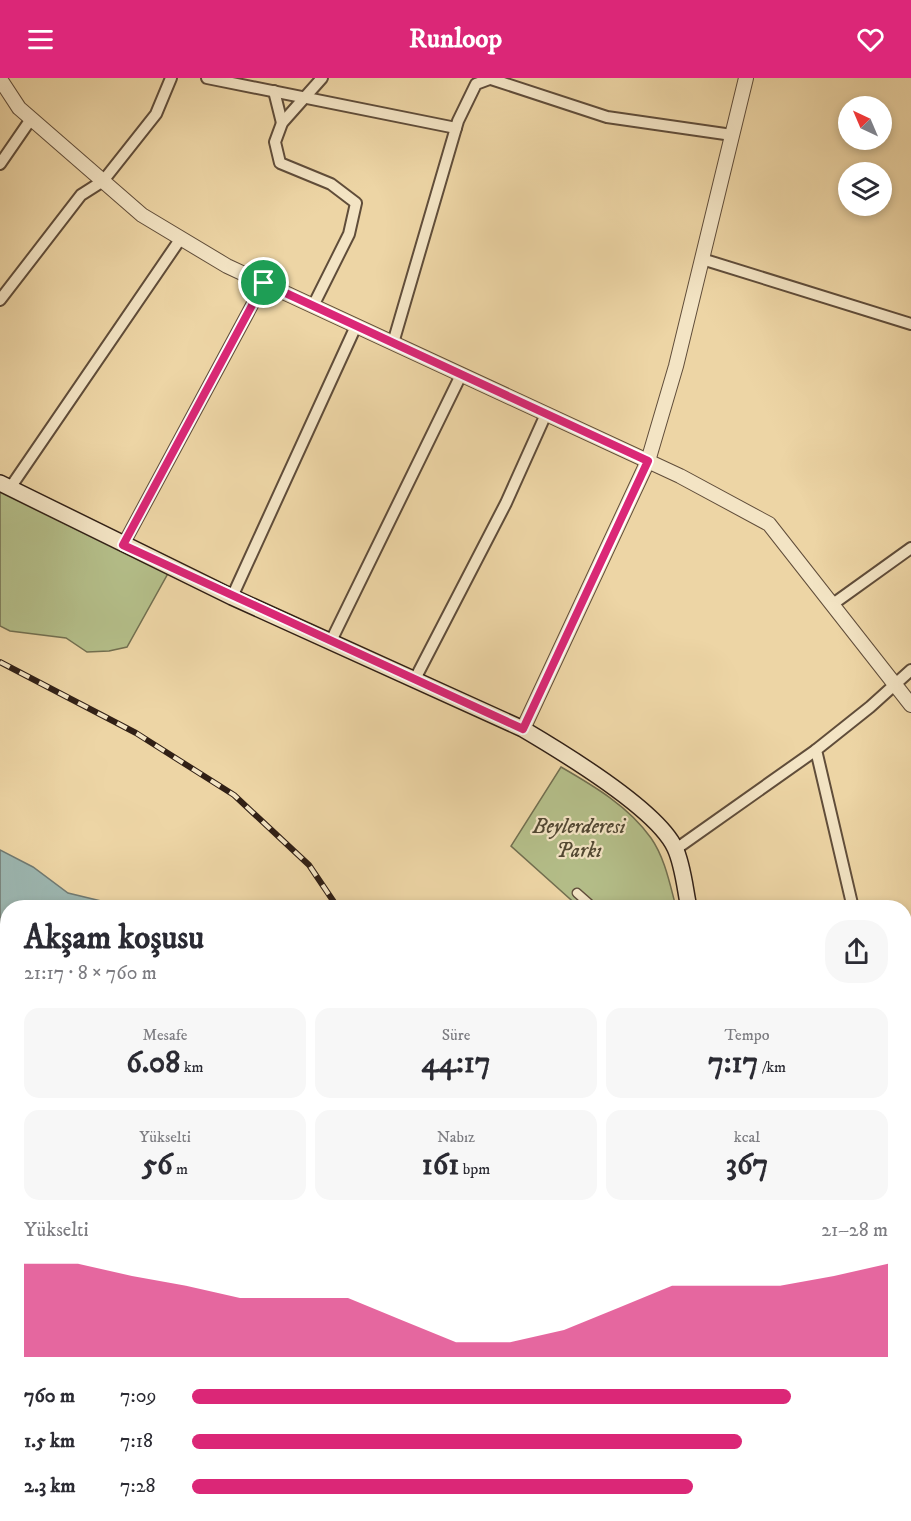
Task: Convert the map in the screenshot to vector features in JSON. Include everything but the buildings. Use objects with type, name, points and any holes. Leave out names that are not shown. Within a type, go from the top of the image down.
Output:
[{"type":"main road","points":[[5,486],[232,597],[523,729],[640,808],[660,827],[676,849],[687,900]]},
{"type":"street","points":[[0,300],[81,195],[103,181],[156,114],[171,78]]},
{"type":"street","points":[[207,78],[456,128]]},
{"type":"street","points":[[313,306],[349,234],[356,202],[331,184],[280,163],[275,142],[282,123],[322,78]]},
{"type":"street","points":[[393,343],[456,128],[476,84],[492,78],[607,117],[732,135]]},
{"type":"street","points":[[523,729],[648,461],[676,366],[746,78]]},
{"type":"street","points":[[0,79],[19,108],[142,215],[227,266],[648,461],[769,524],[911,705]]},
{"type":"street","points":[[274,91],[282,123]]},
{"type":"street","points":[[0,164],[31,119]]},
{"type":"street","points":[[5,486],[181,238]]},
{"type":"street","points":[[702,259],[911,324]]},
{"type":"street","points":[[123,545],[264,283]]},
{"type":"street","points":[[232,597],[356,326]]},
{"type":"street","points":[[331,641],[461,375]]},
{"type":"street","points":[[415,679],[506,503],[546,414]]},
{"type":"street","points":[[833,604],[911,548]]},
{"type":"street","points":[[676,849],[816,750],[870,707],[911,670]]},
{"type":"street","points":[[816,750],[851,900]]},
{"type":"street","points":[[578,893],[585,900]]},
{"type":"green space","points":[[0,482],[171,568],[127,647],[87,652],[66,638],[10,631],[0,626]]},
{"type":"green space","name":"Beylerderesi Parkı","points":[[561,767],[621,806],[642,827],[660,854],[674,900],[571,900],[511,846]]},
{"type":"water","points":[[0,850],[33,867],[68,893],[97,900],[0,900]]},
{"type":"railway","points":[[0,662],[136,733],[234,795],[309,865],[333,900]]},
{"type":"route","points":[[264,283],[648,461],[523,729],[123,545],[264,283]]}]
